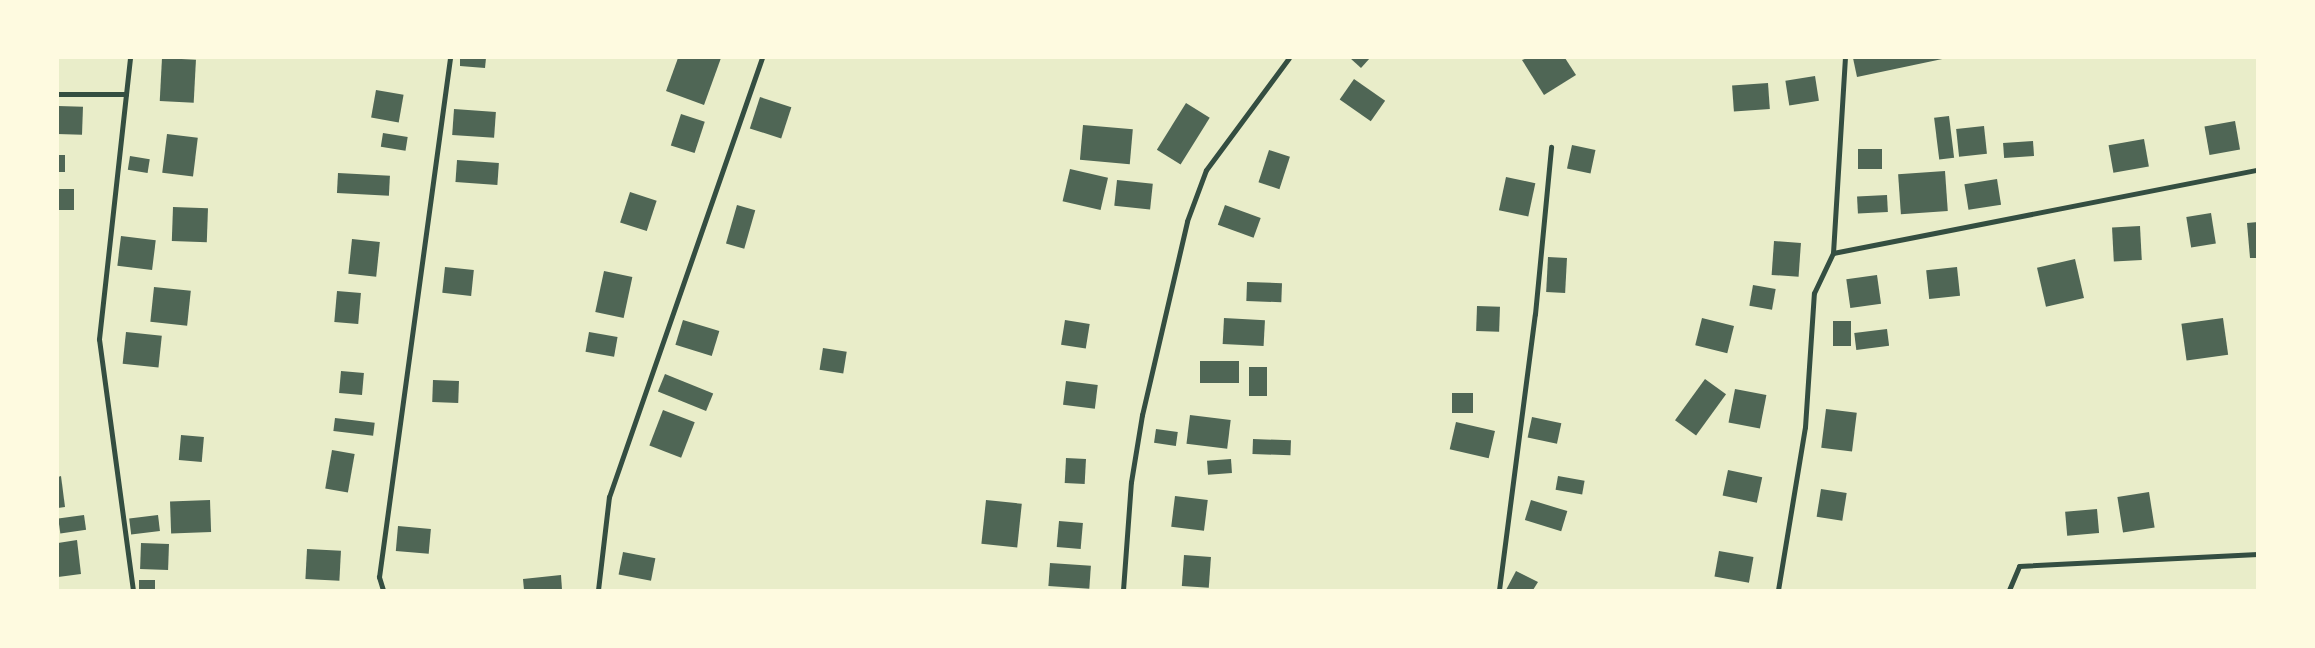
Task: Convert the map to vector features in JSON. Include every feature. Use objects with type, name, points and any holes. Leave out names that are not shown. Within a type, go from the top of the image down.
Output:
[{"type":"street","points":[[130,58],[99,339],[133,590]]},
{"type":"street","points":[[383,590],[379,577],[450,58]]},
{"type":"street","points":[[598,590],[609,497],[762,58]]},
{"type":"street","points":[[1122,590],[1131,482],[1142,415],[1187,222],[1206,170],[1289,58]]},
{"type":"street","points":[[1778,590],[1805,427],[1814,293],[1833,252],[1845,58]]},
{"type":"street","points":[[58,94],[126,94]]},
{"type":"street","points":[[1499,590],[1535,314],[1551,147]]},
{"type":"street","points":[[1833,252],[2258,170]]},
{"type":"street","points":[[2009,590],[2019,566],[2258,554]]},
{"type":"building","points":[[162,58],[196,60],[194,103],[160,101]]},
{"type":"building","points":[[460,58],[486,58],[485,68],[460,66]]},
{"type":"building","points":[[678,58],[721,58],[704,105],[666,91]]},
{"type":"building","points":[[1350,58],[1370,58],[1361,68]]},
{"type":"building","points":[[1527,58],[1565,58],[1576,75],[1544,95],[1522,60]]},
{"type":"building","points":[[1853,58],[1947,58],[1857,77]]},
{"type":"building","points":[[1815,76],[1819,101],[1789,105],[1785,81]]},
{"type":"building","points":[[1354,79],[1385,101],[1371,121],[1340,99]]},
{"type":"building","points":[[1768,83],[1770,109],[1734,111],[1732,86]]},
{"type":"building","points":[[376,90],[404,95],[399,122],[371,118]]},
{"type":"building","points":[[760,97],[791,107],[781,139],[750,128]]},
{"type":"building","points":[[1186,103],[1210,118],[1181,164],[1157,150]]},
{"type":"building","points":[[58,106],[83,107],[82,135],[58,134]]},
{"type":"building","points":[[454,109],[496,112],[494,138],[452,135]]},
{"type":"building","points":[[681,114],[705,122],[695,153],[671,145]]},
{"type":"building","points":[[1949,116],[1954,158],[1939,160],[1934,118]]},
{"type":"building","points":[[2235,121],[2240,150],[2210,155],[2204,126]]},
{"type":"building","points":[[1083,125],[1133,129],[1130,164],[1080,160]]},
{"type":"building","points":[[1984,126],[1987,154],[1959,157],[1956,129]]},
{"type":"building","points":[[383,133],[408,137],[406,151],[381,147]]},
{"type":"building","points":[[167,134],[198,138],[193,176],[162,173]]},
{"type":"building","points":[[2144,139],[2149,167],[2113,173],[2109,145]]},
{"type":"building","points":[[2033,141],[2034,156],[2004,158],[2003,143]]},
{"type":"building","points":[[1572,145],[1595,150],[1590,173],[1567,168]]},
{"type":"building","points":[[1858,149],[1882,149],[1882,169],[1858,169]]},
{"type":"building","points":[[1269,150],[1290,157],[1279,189],[1258,182]]},
{"type":"building","points":[[58,155],[65,155],[65,172],[58,172]]},
{"type":"building","points":[[130,156],[150,159],[148,173],[128,170]]},
{"type":"building","points":[[457,160],[499,163],[497,185],[455,182]]},
{"type":"building","points":[[1070,169],[1108,178],[1101,210],[1063,201]]},
{"type":"building","points":[[1945,171],[1948,211],[1901,214],[1898,174]]},
{"type":"building","points":[[338,173],[390,176],[389,196],[337,193]]},
{"type":"building","points":[[1506,177],[1535,183],[1528,216],[1499,210]]},
{"type":"building","points":[[1997,179],[2001,205],[1968,210],[1964,184]]},
{"type":"building","points":[[1117,180],[1153,184],[1150,210],[1114,206]]},
{"type":"building","points":[[58,189],[74,189],[74,210],[58,210]]},
{"type":"building","points":[[630,192],[657,201],[647,231],[620,222]]},
{"type":"building","points":[[1887,195],[1888,212],[1858,214],[1857,197]]},
{"type":"building","points":[[737,205],[755,210],[744,249],[726,243]]},
{"type":"building","points":[[1225,205],[1261,218],[1254,238],[1218,225]]},
{"type":"building","points":[[173,207],[208,208],[207,242],[172,241]]},
{"type":"building","points":[[2211,213],[2216,244],[2191,248],[2186,217]]},
{"type":"building","points":[[2258,222],[2258,258],[2250,258],[2247,223]]},
{"type":"building","points":[[2140,226],[2142,260],[2114,261],[2112,227]]},
{"type":"building","points":[[121,236],[156,240],[152,270],[117,266]]},
{"type":"building","points":[[352,239],[380,242],[376,277],[348,274]]},
{"type":"building","points":[[1774,241],[1801,243],[1799,277],[1772,275]]},
{"type":"building","points":[[1548,257],[1567,258],[1565,293],[1546,292]]},
{"type":"building","points":[[2075,259],[2084,298],[2046,307],[2037,268]]},
{"type":"building","points":[[445,267],[474,270],[471,296],[442,293]]},
{"type":"building","points":[[1957,267],[1960,296],[1929,299],[1926,270]]},
{"type":"building","points":[[604,271],[632,277],[624,318],[595,312]]},
{"type":"building","points":[[1877,275],[1881,304],[1850,308],[1846,279]]},
{"type":"building","points":[[1247,282],[1282,283],[1281,302],[1246,301]]},
{"type":"building","points":[[1753,285],[1776,289],[1772,310],[1749,306]]},
{"type":"building","points":[[154,287],[191,291],[187,326],[150,322]]},
{"type":"building","points":[[337,291],[361,293],[358,324],[334,322]]},
{"type":"building","points":[[1477,306],[1500,307],[1499,332],[1476,331]]},
{"type":"building","points":[[1224,318],[1265,320],[1264,346],[1223,344]]},
{"type":"building","points":[[1702,318],[1734,326],[1727,353],[1695,345]]},
{"type":"building","points":[[2223,318],[2228,355],[2187,360],[2181,324]]},
{"type":"building","points":[[683,320],[719,331],[712,356],[675,345]]},
{"type":"building","points":[[1065,320],[1090,324],[1086,349],[1061,345]]},
{"type":"building","points":[[1833,321],[1851,321],[1851,346],[1833,346]]},
{"type":"building","points":[[1887,329],[1889,346],[1856,350],[1854,333]]},
{"type":"building","points":[[126,332],[162,336],[158,368],[123,364]]},
{"type":"building","points":[[589,332],[618,337],[614,357],[586,352]]},
{"type":"building","points":[[823,348],[847,352],[843,373],[820,370]]},
{"type":"building","points":[[1200,361],[1239,361],[1239,383],[1200,383]]},
{"type":"building","points":[[1249,367],[1267,367],[1267,396],[1249,396]]},
{"type":"building","points":[[341,371],[364,373],[362,395],[339,393]]},
{"type":"building","points":[[665,374],[713,393],[706,411],[658,392]]},
{"type":"building","points":[[1705,379],[1726,394],[1696,436],[1675,420]]},
{"type":"building","points":[[433,380],[459,381],[458,403],[432,402]]},
{"type":"building","points":[[1066,381],[1098,385],[1095,409],[1063,405]]},
{"type":"building","points":[[1735,389],[1766,395],[1760,428],[1729,422]]},
{"type":"building","points":[[1452,393],[1473,393],[1473,413],[1452,413]]},
{"type":"building","points":[[1826,409],[1857,413],[1852,451],[1821,448]]},
{"type":"building","points":[[663,410],[695,422],[681,458],[649,445]]},
{"type":"building","points":[[1190,415],[1231,420],[1227,449],[1186,444]]},
{"type":"building","points":[[1532,417],[1561,423],[1557,444],[1528,438]]},
{"type":"building","points":[[335,418],[375,423],[373,436],[333,431]]},
{"type":"building","points":[[1456,422],[1495,431],[1489,458],[1450,449]]},
{"type":"building","points":[[1156,429],[1178,432],[1176,446],[1154,443]]},
{"type":"building","points":[[181,435],[204,437],[202,462],[179,460]]},
{"type":"building","points":[[1253,439],[1291,440],[1290,455],[1252,454]]},
{"type":"building","points":[[332,450],[355,454],[348,492],[325,488]]},
{"type":"building","points":[[1066,458],[1086,459],[1085,484],[1065,483]]},
{"type":"building","points":[[1231,459],[1232,473],[1208,475],[1207,461]]},
{"type":"building","points":[[1728,470],[1762,477],[1757,503],[1723,495]]},
{"type":"building","points":[[61,476],[65,507],[58,508],[58,477]]},
{"type":"building","points":[[1558,476],[1585,481],[1582,494],[1556,490]]},
{"type":"building","points":[[1821,489],[1847,493],[1842,521],[1817,517]]},
{"type":"building","points":[[2149,492],[2155,528],[2123,533],[2117,497]]},
{"type":"building","points":[[1175,496],[1208,500],[1204,531],[1171,527]]},
{"type":"building","points":[[210,500],[211,532],[171,533],[170,501]]},
{"type":"building","points":[[986,500],[1022,504],[1017,548],[981,544]]},
{"type":"building","points":[[1531,500],[1567,511],[1561,531],[1525,520]]},
{"type":"building","points":[[2097,509],[2099,533],[2067,536],[2065,512]]},
{"type":"building","points":[[84,515],[86,530],[60,533],[58,519]]},
{"type":"building","points":[[158,515],[160,531],[131,534],[129,519]]},
{"type":"building","points":[[1059,521],[1083,523],[1081,549],[1057,547]]},
{"type":"building","points":[[398,526],[431,529],[429,554],[396,551]]},
{"type":"building","points":[[77,540],[81,574],[58,577],[58,543]]},
{"type":"building","points":[[141,543],[169,544],[168,570],[140,569]]},
{"type":"building","points":[[307,549],[341,551],[339,581],[305,579]]},
{"type":"building","points":[[1719,551],[1753,557],[1749,583],[1714,577]]},
{"type":"building","points":[[623,552],[655,558],[651,581],[619,575]]},
{"type":"building","points":[[1184,555],[1211,557],[1209,588],[1182,586]]},
{"type":"building","points":[[1050,563],[1091,566],[1089,589],[1048,586]]},
{"type":"building","points":[[1516,571],[1538,582],[1533,590],[1506,590]]},
{"type":"building","points":[[561,575],[562,590],[524,590],[523,579]]},
{"type":"building","points":[[139,580],[155,580],[155,590],[139,590]]}]
